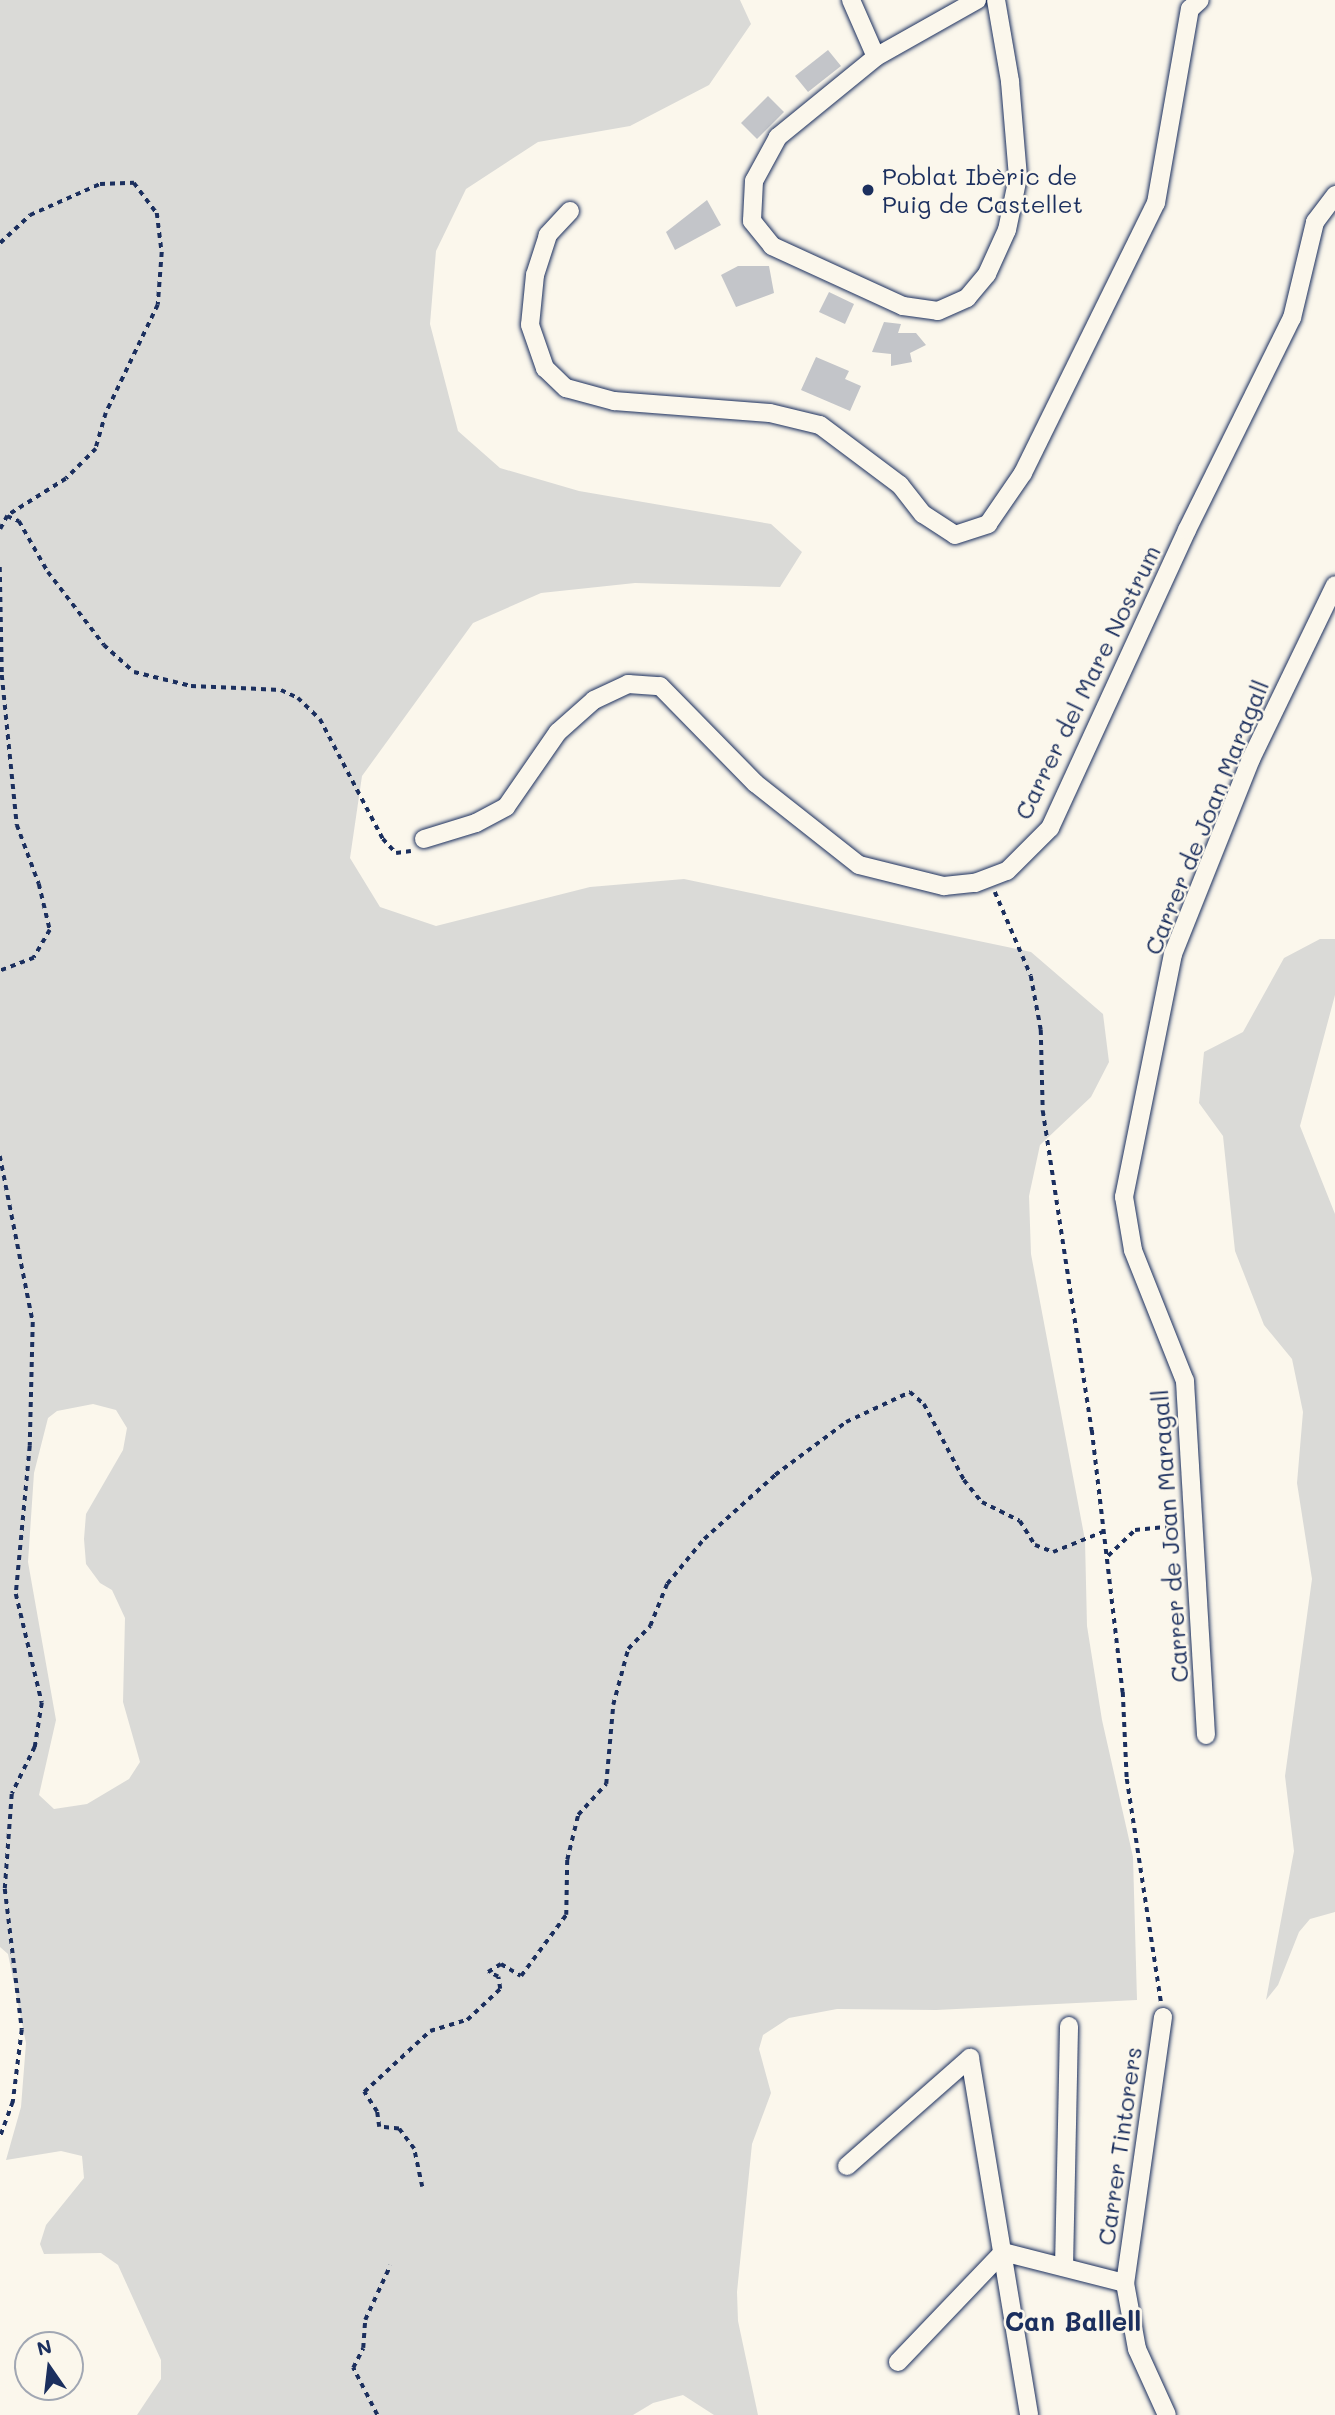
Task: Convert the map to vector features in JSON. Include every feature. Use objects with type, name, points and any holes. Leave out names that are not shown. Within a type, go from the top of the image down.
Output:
[{"type":"street","points":[[850,0],[876,57]]},
{"type":"street","points":[[976,0],[876,57],[778,138],[754,181],[752,221],[772,246],[903,306],[938,311],[967,298],[987,274],[1007,230],[1017,177],[1010,80],[996,0]]},
{"type":"street","points":[[570,211],[548,235],[535,275],[530,325],[545,368],[566,388],[614,401],[770,413],[820,425],[882,470],[923,514],[955,535],[988,524],[1023,473],[1156,203],[1190,9],[1200,0]]},
{"type":"street","name":"Carrer del Mare Nostrum","points":[[424,839],[476,823],[506,807],[558,732],[594,700],[628,684],[639,684],[660,686],[755,783],[859,865],[944,886],[988,878],[1007,871],[1050,828],[1187,530],[1293,318],[1315,222],[1335,195]]},
{"type":"street","name":"Carrer de Joan Maragall","points":[[1206,1735],[1185,1381],[1133,1250],[1125,1197],[1173,954],[1251,759],[1335,585]]},
{"type":"street","name":"Carrer Tintorers","points":[[1163,2017],[1125,2283],[1137,2349],[1167,2415]]},
{"type":"street","points":[[1064,2267],[1069,2026]]},
{"type":"street","points":[[847,2166],[970,2058],[1003,2252],[1024,2413]]},
{"type":"street","points":[[1003,2252],[1125,2283]]},
{"type":"street","points":[[898,2362],[1003,2252]]},
{"type":"path","points":[[0,243],[30,215],[100,184],[134,183],[156,213],[162,252],[158,305],[106,413],[96,449],[66,479],[8,516],[0,529]]},
{"type":"path","points":[[8,516],[19,521],[48,572],[125,667],[191,686],[281,690],[298,698],[320,719],[391,849],[408,854],[424,839]]},
{"type":"path","points":[[0,567],[2,675],[17,825],[40,884],[50,930],[34,958],[0,971]]},
{"type":"path","points":[[988,878],[1031,976],[1041,1030],[1043,1111],[1105,1531],[1128,1779],[1159,1986]]},
{"type":"path","points":[[0,1156],[33,1322],[30,1446],[16,1594],[42,1709],[35,1747],[12,1794],[5,1889],[22,2030],[13,2102],[0,2137]]},
{"type":"path","points":[[422,2187],[414,2149],[398,2129],[379,2127],[377,2112],[364,2092],[429,2031],[467,2020],[500,1989],[498,1978],[488,1972],[501,1964],[521,1976],[566,1915],[567,1860],[578,1815],[606,1784],[613,1705],[628,1649],[650,1626],[667,1584],[704,1539],[775,1475],[846,1422],[910,1392],[924,1404],[964,1480],[982,1502],[1020,1521],[1035,1545],[1053,1552],[1105,1531]]},
{"type":"path","points":[[1108,1556],[1135,1530],[1193,1525]]},
{"type":"path","points":[[377,2415],[353,2368],[363,2348],[365,2320],[390,2266]]},
{"type":"shaded area","points":[[0,0],[740,0],[751,24],[709,85],[630,126],[538,142],[466,189],[436,251],[430,324],[458,431],[500,468],[579,491],[771,524],[802,552],[780,587],[635,583],[541,593],[473,623],[362,776],[350,858],[380,907],[436,926],[590,887],[684,879],[1031,952],[1103,1014],[1109,1062],[1091,1097],[1040,1145],[1029,1196],[1031,1254],[1085,1540],[1087,1626],[1102,1720],[1133,1857],[1137,2000],[936,2010],[837,2009],[789,2018],[763,2035],[759,2049],[771,2093],[752,2144],[737,2292],[738,2321],[758,2415],[714,2415],[683,2395],[653,2403],[633,2415],[137,2415],[161,2379],[161,2360],[118,2265],[101,2253],[44,2254],[40,2244],[46,2225],[84,2178],[82,2156],[61,2151],[6,2160],[21,2107],[26,2043],[8,1954],[0,1947]],"holes":[[[93,1404],[116,1410],[127,1428],[123,1450],[86,1514],[84,1539],[86,1564],[100,1583],[112,1590],[125,1618],[123,1702],[140,1762],[129,1779],[87,1804],[54,1809],[39,1795],[56,1720],[28,1562],[34,1473],[48,1418],[57,1411]]]},
{"type":"shaded area","points":[[1320,939],[1335,939],[1335,995],[1300,1126],[1335,1214],[1335,1912],[1310,1919],[1299,1932],[1278,1985],[1266,2000],[1294,1851],[1285,1776],[1312,1579],[1297,1483],[1303,1412],[1292,1359],[1264,1325],[1235,1251],[1223,1136],[1199,1103],[1204,1052],[1243,1032],[1284,958]]},
{"type":"building","points":[[828,50],[841,66],[808,92],[795,76]]},
{"type":"building","points":[[768,96],[784,112],[757,139],[741,123]]},
{"type":"building","points":[[707,200],[721,225],[675,250],[666,232]]},
{"type":"building","points":[[738,266],[769,266],[774,293],[736,307],[721,275]]},
{"type":"building","points":[[829,292],[854,304],[845,324],[819,312]]},
{"type":"building","points":[[884,322],[901,324],[898,333],[916,333],[926,345],[910,353],[912,362],[891,366],[891,354],[872,352]]},
{"type":"building","points":[[816,357],[849,371],[845,379],[861,386],[850,411],[801,390]]},
{"type":"place","name":"Poblat Ibèric de Puig de Castellet","points":[[868,190]]},
{"type":"district","name":"Can Ballell","points":[[1073,2322]]}]
